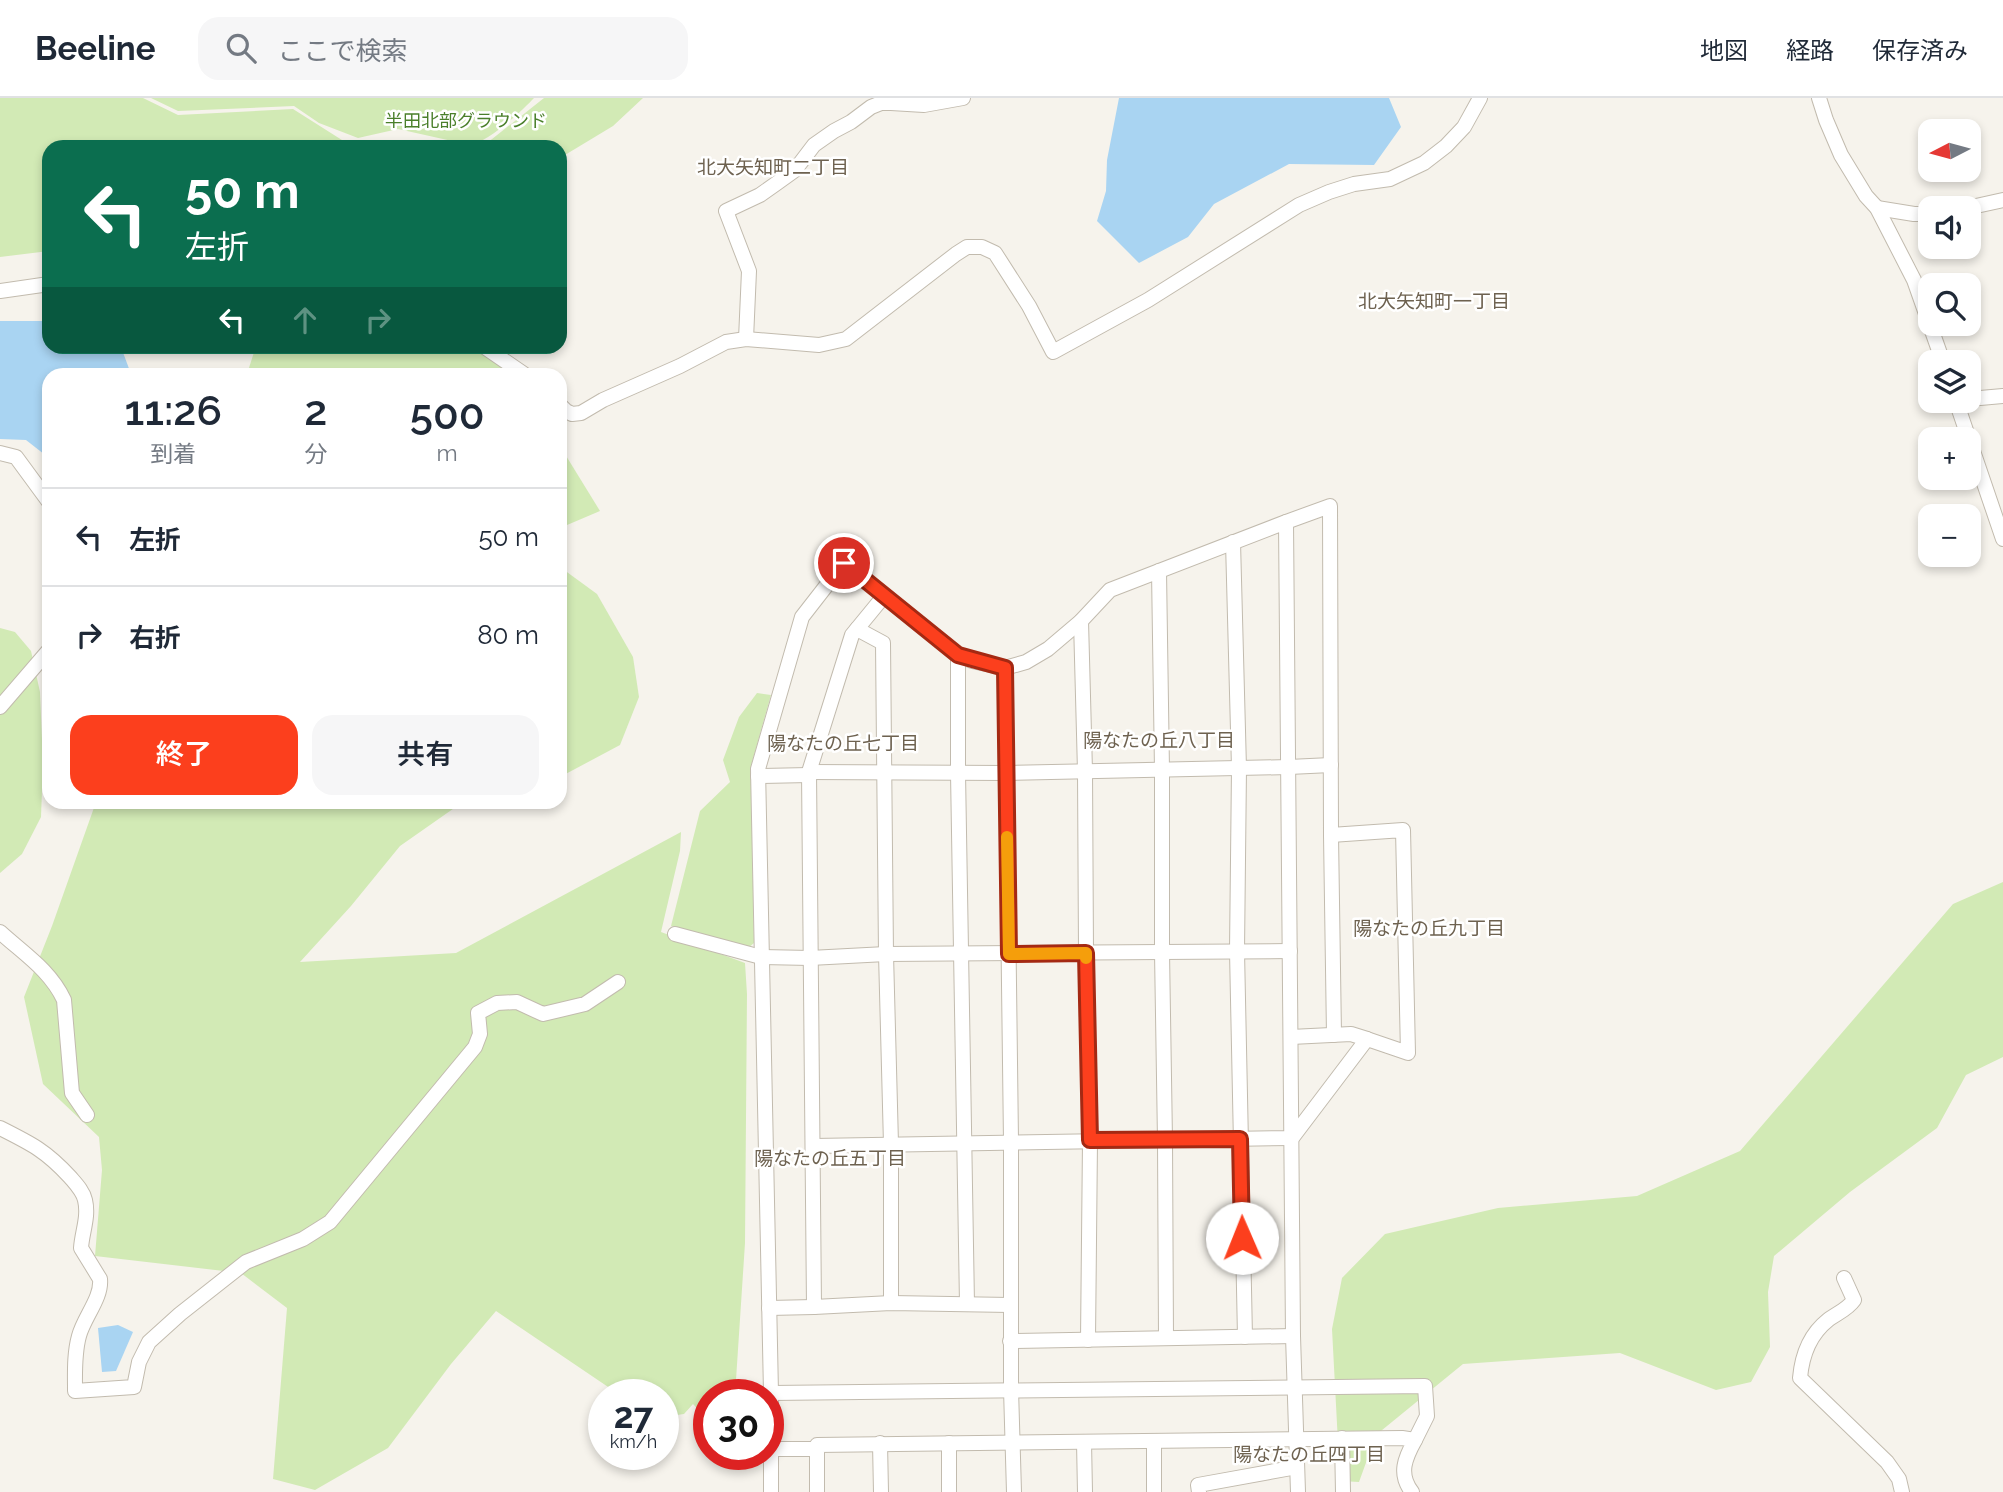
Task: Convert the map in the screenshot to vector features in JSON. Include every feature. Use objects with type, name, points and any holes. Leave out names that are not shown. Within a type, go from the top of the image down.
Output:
[{"type":"street","points":[[746,339],[749,271],[726,211],[760,195],[777,183],[795,170],[814,145],[871,107],[881,103],[924,105],[963,98]]},
{"type":"street","points":[[567,412],[581,413],[726,342],[746,339],[819,345],[846,339],[967,247],[982,247],[995,253],[1029,306],[1053,352],[1149,300],[1299,205],[1354,184],[1390,179],[1424,163],[1464,127],[1480,98]]},
{"type":"street","points":[[1819,98],[1841,155],[1877,208],[1914,279],[1939,350]]},
{"type":"street","points":[[1981,205],[2003,200]]},
{"type":"street","points":[[1877,208],[1918,214]]},
{"type":"street","points":[[0,291],[42,285]]},
{"type":"street","points":[[495,354],[515,368]]},
{"type":"street","points":[[1981,398],[2003,396]]},
{"type":"street","points":[[1960,413],[2003,539]]},
{"type":"street","points":[[0,453],[16,457],[42,492]]},
{"type":"street","points":[[771,1379],[758,769],[802,617],[844,563],[958,655],[1005,668],[1026,662],[1048,649],[1081,621],[1110,590],[1330,506],[1331,835],[1335,1035]]},
{"type":"street","points":[[1286,522],[1293,1336],[1298,1492]]},
{"type":"street","points":[[1233,542],[1239,768],[1237,951],[1245,1337]]},
{"type":"street","points":[[1159,571],[1166,1338]]},
{"type":"street","points":[[814,1307],[809,774],[852,635],[884,596]]},
{"type":"street","points":[[1081,621],[1090,1140],[1088,1340]]},
{"type":"street","points":[[857,629],[883,643],[891,1303]]},
{"type":"street","points":[[958,655],[967,1304]]},
{"type":"street","points":[[0,707],[42,658]]},
{"type":"street","points":[[1005,668],[1011,1142],[1011,1443],[1014,1492]]},
{"type":"street","points":[[758,776],[1331,765]]},
{"type":"street","points":[[1291,1037],[1351,1034],[1408,1053],[1403,830],[1331,835]]},
{"type":"street","points":[[0,932],[58,986],[64,1000],[72,1093],[87,1115]]},
{"type":"street","points":[[675,934],[761,957],[1290,951]]},
{"type":"street","points":[[0,1128],[36,1145],[53,1159],[77,1185],[85,1199],[85,1225],[81,1248],[100,1279],[100,1284],[99,1293],[78,1337],[75,1391],[134,1387],[139,1362],[149,1342],[180,1314],[246,1262],[303,1239],[330,1222],[475,1047],[480,1034],[478,1013],[497,1003],[517,1002],[543,1014],[585,1004],[618,982]]},
{"type":"street","points":[[1292,1138],[1367,1039]]},
{"type":"street","points":[[814,1146],[1292,1138]]},
{"type":"street","points":[[1844,1278],[1854,1300],[1810,1340],[1800,1378],[1888,1462],[1899,1479],[1902,1492]]},
{"type":"street","points":[[769,1308],[891,1303],[1010,1304]]},
{"type":"street","points":[[1010,1341],[1293,1336]]},
{"type":"street","points":[[784,1393],[1424,1386],[1427,1416],[1404,1463],[1404,1475],[1412,1492]]},
{"type":"street","points":[[817,1492],[817,1446],[1402,1437],[1415,1440]]},
{"type":"street","points":[[1342,1438],[1343,1492]]},
{"type":"street","points":[[1154,1441],[1154,1492]]},
{"type":"street","points":[[1084,1442],[1085,1492]]},
{"type":"street","points":[[880,1443],[881,1492]]},
{"type":"street","points":[[948,1443],[949,1492]]},
{"type":"street","points":[[784,1450],[817,1449]]},
{"type":"street","points":[[1199,1492],[1198,1485],[1297,1467]]},
{"type":"street","points":[[771,1470],[771,1492]]},
{"type":"green space","points":[[0,98],[143,98],[178,115],[293,109],[342,140],[42,140],[42,252],[0,257]]},
{"type":"green space","name":"半田北部グラウンド","points":[[151,98],[534,98],[495,133],[483,140],[448,140],[398,129],[358,138],[319,123],[294,106],[178,111]]},
{"type":"green space","points":[[544,98],[643,98],[613,126],[567,154],[567,140],[491,140]]},
{"type":"green space","points":[[253,354],[499,354],[510,368],[249,368]]},
{"type":"green space","points":[[567,457],[600,511],[567,525]]},
{"type":"green space","points":[[567,572],[597,594],[633,657],[639,697],[620,745],[567,773]]},
{"type":"green space","points":[[0,628],[15,632],[31,651],[40,692],[42,790],[41,817],[22,854],[0,873]]},
{"type":"green space","points":[[757,693],[771,695],[751,766],[754,943],[748,948],[671,926],[700,811],[730,782],[723,760],[739,717]]},
{"type":"green space","points":[[94,809],[453,809],[400,846],[300,962],[456,953],[681,832],[680,851],[661,932],[745,963],[745,1243],[736,1379],[693,1379],[693,1404],[684,1414],[679,1415],[679,1379],[596,1379],[496,1311],[451,1364],[388,1448],[315,1490],[273,1479],[287,1308],[241,1273],[95,1256],[102,1170],[99,1137],[43,1084],[24,997]]},
{"type":"green space","points":[[2003,882],[2003,1057],[1966,1075],[1937,1128],[1850,1192],[1774,1256],[1768,1292],[1770,1347],[1751,1382],[1716,1390],[1620,1353],[1463,1364],[1376,1435],[1359,1482],[1340,1481],[1332,1329],[1342,1278],[1385,1234],[1498,1208],[1637,1196],[1740,1151],[1953,904]]},
{"type":"water","points":[[1119,98],[1389,98],[1401,127],[1374,165],[1289,164],[1214,204],[1188,237],[1139,263],[1097,221],[1106,191],[1107,160]]},
{"type":"water","points":[[0,321],[42,321],[42,354],[124,354],[129,368],[42,368],[42,453],[26,440],[0,439]]},
{"type":"water","points":[[118,1325],[133,1332],[116,1371],[102,1372],[98,1328]]},
{"type":"slow traffic","points":[[1007,837],[1009,954],[1086,953],[1086,958]]},
{"type":"district","name":"北大矢知町二丁目","points":[[773,167]]},
{"type":"district","name":"北大矢知町一丁目","points":[[1434,301]]},
{"type":"district","name":"陽なたの丘八丁目","points":[[1159,740]]},
{"type":"district","name":"陽なたの丘七丁目","points":[[843,743]]},
{"type":"district","name":"陽なたの丘九丁目","points":[[1429,928]]},
{"type":"district","name":"陽なたの丘五丁目","points":[[830,1158]]},
{"type":"district","name":"陽なたの丘四丁目","points":[[1309,1454]]},
{"type":"route","points":[[844,563],[958,655],[1005,668],[1009,954],[1086,953],[1090,1140],[1240,1139],[1242,1238]]}]
